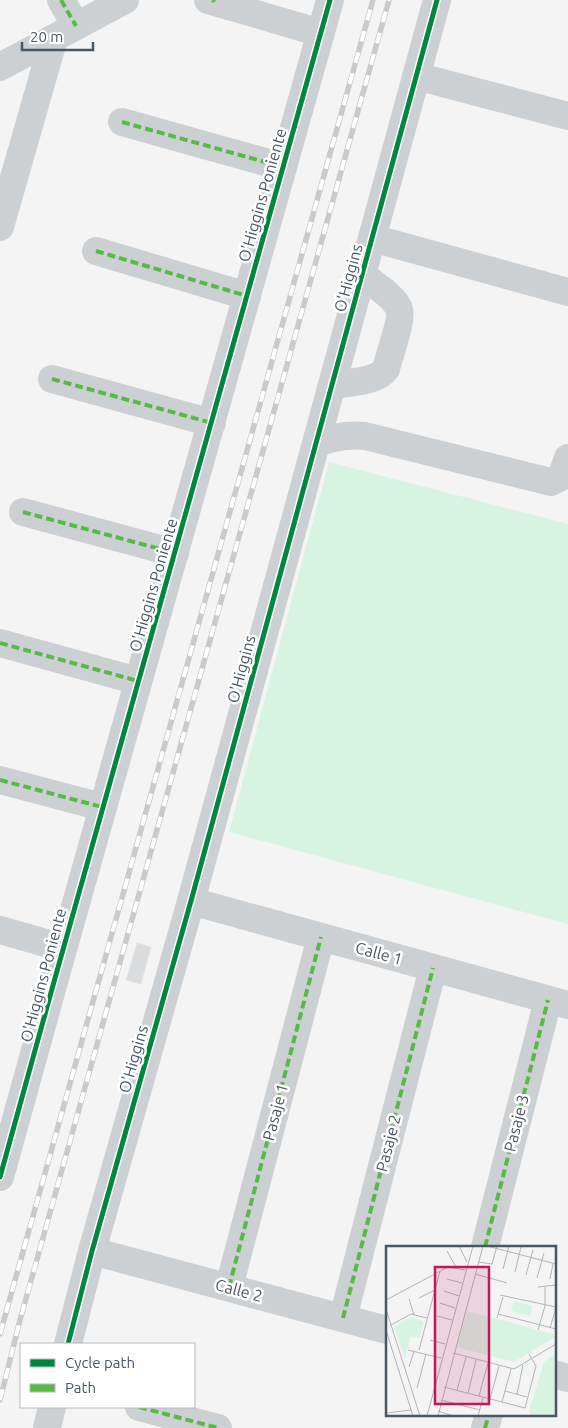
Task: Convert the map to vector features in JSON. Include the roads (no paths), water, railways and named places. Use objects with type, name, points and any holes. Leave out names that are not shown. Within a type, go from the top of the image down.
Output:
[{"type":"street","points":[[0,227],[65,32],[61,0]]},
{"type":"street","points":[[0,67],[124,0]]},
{"type":"street","name":"O'Higgins Poniente","points":[[0,1177],[330,0]]},
{"type":"street","name":"O'Higgins","points":[[68,1343],[437,0]]},
{"type":"street","points":[[212,1],[321,33]]},
{"type":"street","points":[[416,76],[568,116]]},
{"type":"street","points":[[122,122],[283,167]]},
{"type":"street","points":[[372,238],[568,292]]},
{"type":"street","points":[[96,251],[247,296]]},
{"type":"street","points":[[332,385],[376,378],[383,373],[400,318],[400,310],[396,303],[362,275]]},
{"type":"street","points":[[52,379],[212,423]]},
{"type":"street","points":[[316,444],[330,438],[345,435],[365,436],[551,482],[557,480],[564,473],[568,458]]},
{"type":"street","points":[[23,512],[175,553]]},
{"type":"street","points":[[0,643],[138,681]]},
{"type":"street","points":[[0,780],[102,808]]},
{"type":"street","name":"Calle 1","points":[[191,901],[558,1002]]},
{"type":"street","points":[[0,930],[63,948]]},
{"type":"street","name":"Pasaje 1","points":[[229,1287],[321,937]]},
{"type":"street","name":"Pasaje 2","points":[[342,1318],[433,968]]},
{"type":"street","name":"Pasaje 3","points":[[485,1246],[558,1002]]},
{"type":"street","name":"Calle 2","points":[[92,1251],[386,1330]]},
{"type":"street","points":[[47,1428],[52,1408]]},
{"type":"street","points":[[143,1408],[218,1428]]},
{"type":"railway","points":[[0,1334],[373,0]]},
{"type":"railway","points":[[0,1400],[20,1320],[389,0]]}]
